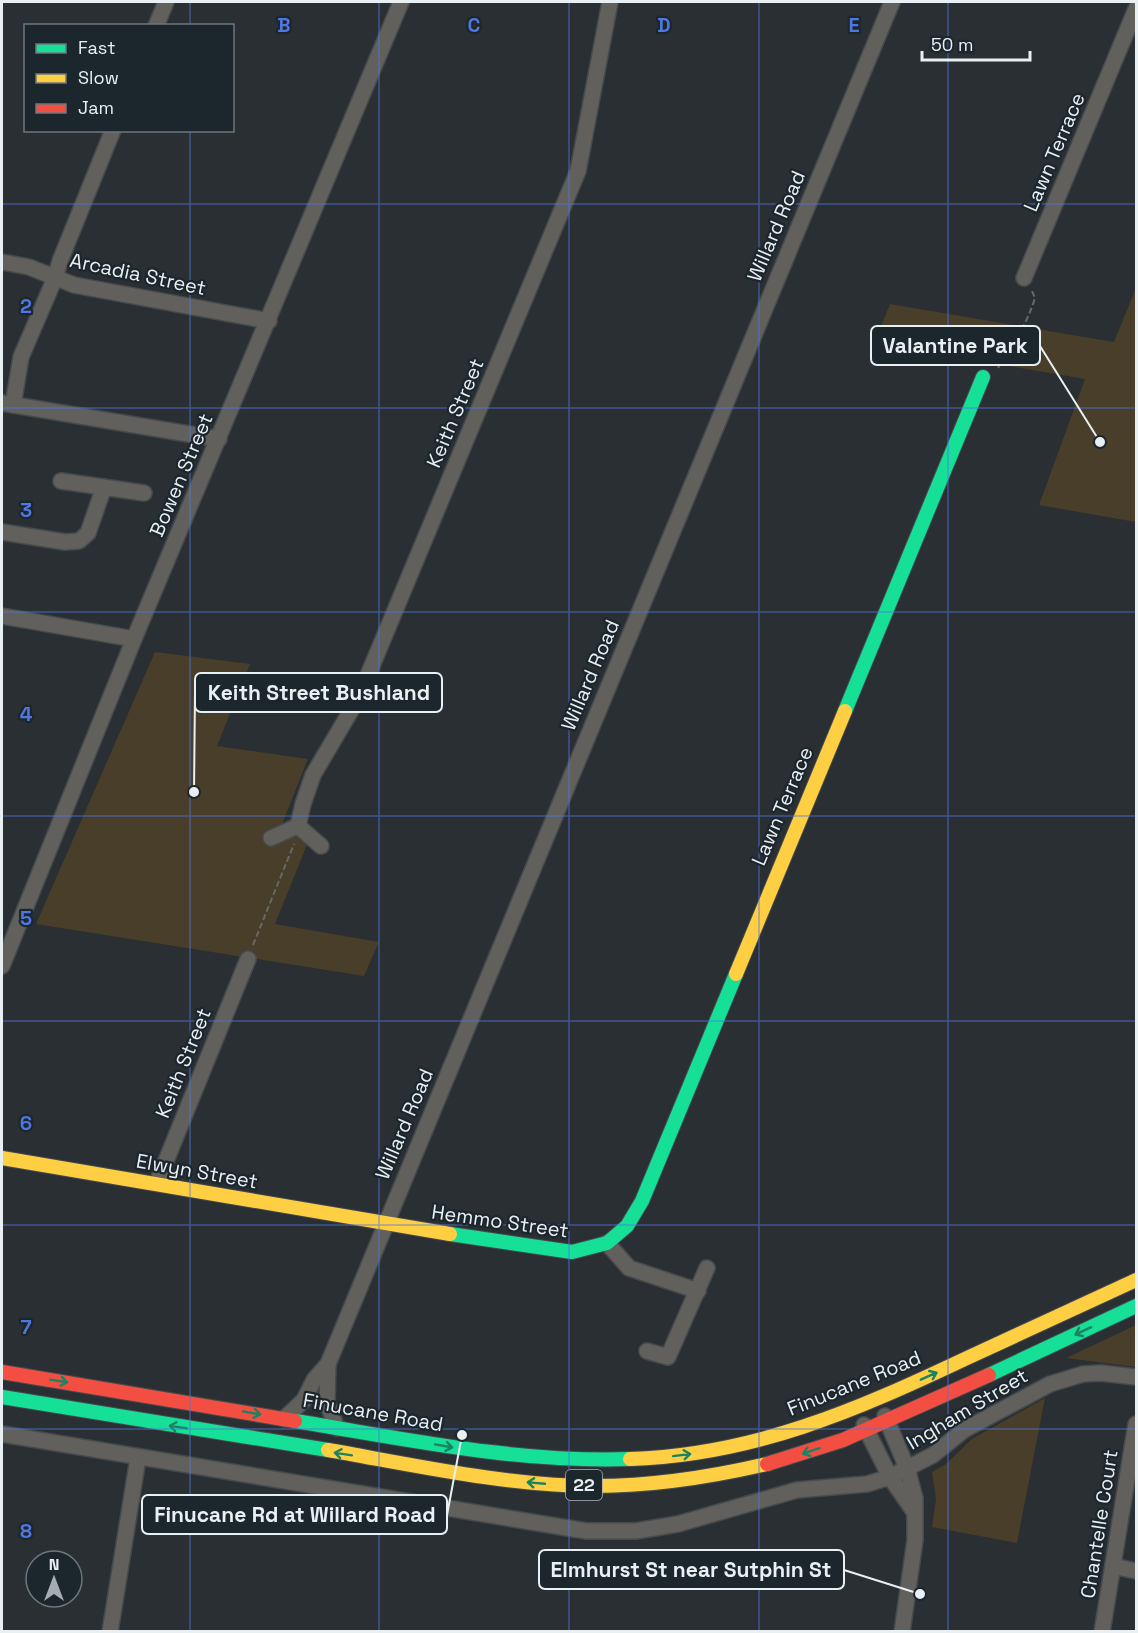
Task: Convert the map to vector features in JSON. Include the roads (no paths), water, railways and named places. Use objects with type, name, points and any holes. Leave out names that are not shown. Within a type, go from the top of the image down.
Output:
[{"type":"main road","name":"Lawn Terrace","points":[[607,1243],[627,1226],[642,1201],[983,377]]},
{"type":"main road","name":"Elwyn Street","points":[[2,1158],[158,1183],[385,1224]]},
{"type":"main road","name":"Hemmo Street","points":[[385,1224],[572,1252],[607,1243]]},
{"type":"main road","name":"Finucane Road","points":[[2,1372],[516,1457],[560,1461],[624,1460],[682,1455],[739,1445],[804,1428],[856,1408],[1137,1280]]},
{"type":"main road","name":"22","points":[[2,1397],[508,1480],[565,1485],[635,1484],[696,1478],[745,1469],[815,1450],[887,1421],[1137,1306]]},
{"type":"main road","points":[[624,1460],[635,1484]]},
{"type":"street","points":[[157,24],[166,2]]},
{"type":"street","name":"Bowen Street","points":[[2,966],[134,639],[401,2]]},
{"type":"street","name":"Keith Street","points":[[298,826],[313,775],[359,697],[578,171],[610,2]]},
{"type":"street","name":"Willard Road","points":[[284,1419],[304,1400],[314,1380],[328,1364],[892,2]]},
{"type":"street","name":"Lawn Terrace","points":[[1024,278],[1137,9]]},
{"type":"street","points":[[112,132],[55,278],[28,338],[7,404],[219,439]]},
{"type":"street","name":"Arcadia Street","points":[[2,262],[29,267],[74,285],[269,321]]},
{"type":"street","points":[[61,481],[144,493]]},
{"type":"street","points":[[2,532],[65,542],[79,541],[88,532],[104,487]]},
{"type":"street","points":[[2,616],[134,639]]},
{"type":"street","points":[[271,838],[298,826],[321,846]]},
{"type":"street","name":"Keith Street","points":[[158,1183],[248,958]]},
{"type":"street","points":[[607,1243],[629,1268],[698,1291]]},
{"type":"street","points":[[646,1351],[668,1357],[707,1268]]},
{"type":"street","name":"Willard Road","points":[[328,1364],[327,1403],[337,1428]]},
{"type":"street","name":"Ingham Street","points":[[890,1476],[933,1455],[964,1430],[1050,1384],[1083,1374],[1101,1373],[1137,1377]]},
{"type":"street","points":[[875,1399],[887,1421],[914,1490],[915,1540],[902,1632]]},
{"type":"street","points":[[856,1408],[890,1476],[915,1513]]},
{"type":"street","name":"Chantelle Court","points":[[1102,1632],[1137,1424]]},
{"type":"street","points":[[2,1434],[586,1531],[636,1531],[678,1524],[781,1493],[867,1484],[890,1476]]},
{"type":"street","points":[[110,1632],[138,1458]]},
{"type":"street","points":[[1113,1566],[1137,1571]]},
{"type":"place","name":"Valantine Park","points":[[1100,442]]},
{"type":"place","name":"Keith Street Bushland","points":[[194,792]]},
{"type":"place","name":"Finucane Rd at Willard Road","points":[[462,1435]]},
{"type":"place","name":"Elmhurst St near Sutphin St","points":[[920,1594]]}]
